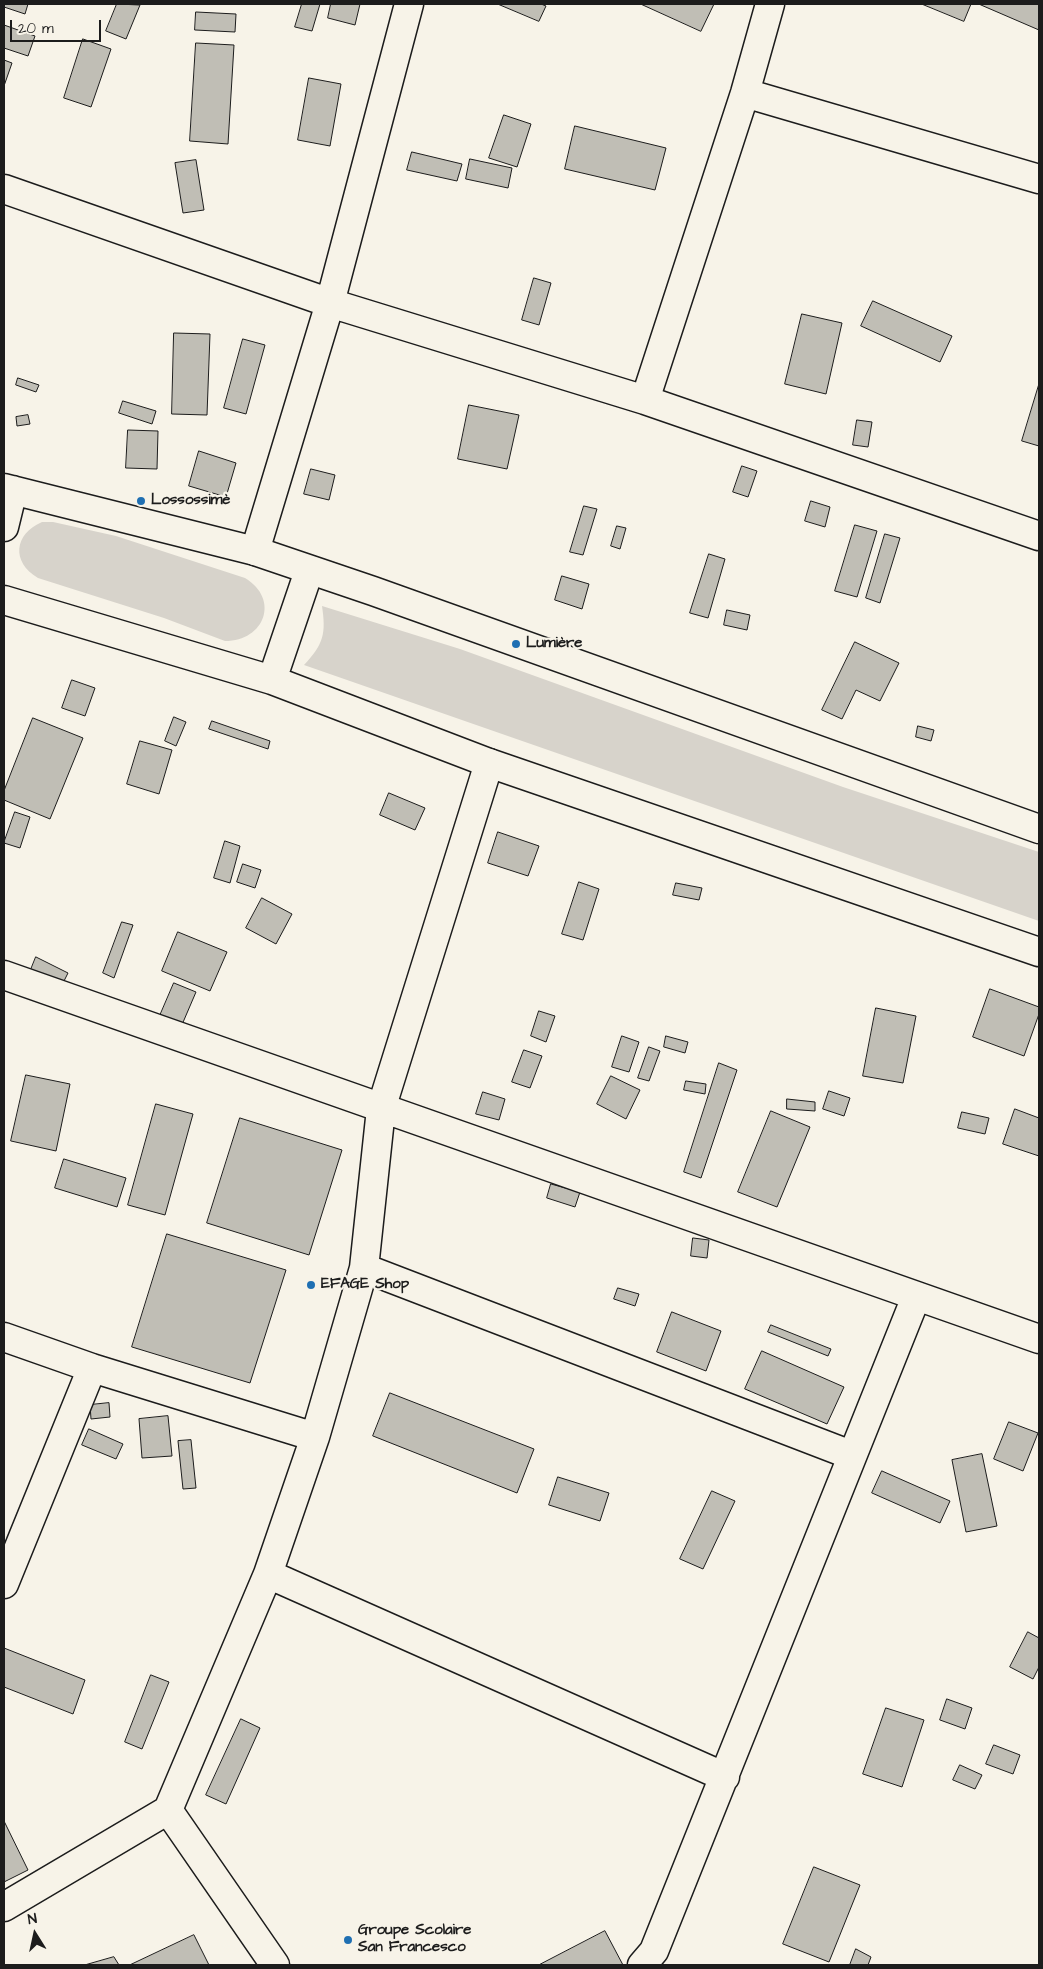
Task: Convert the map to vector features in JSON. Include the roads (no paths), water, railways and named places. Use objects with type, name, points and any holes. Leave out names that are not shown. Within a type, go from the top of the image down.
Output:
[{"type":"street","points":[[255,552],[330,303],[409,4]]},
{"type":"street","points":[[645,400],[745,93],[770,4]]},
{"type":"street","points":[[745,93],[1039,179]]},
{"type":"street","points":[[4,189],[330,303],[645,400],[1039,536]]},
{"type":"street","points":[[4,526],[8,489],[255,552],[383,595],[1039,829]]},
{"type":"street","points":[[272,680],[309,570]]},
{"type":"street","points":[[4,600],[272,680],[490,763],[1039,952]]},
{"type":"street","points":[[4,1907],[168,1810],[268,1574],[314,1437],[364,1268],[381,1109],[490,763]]},
{"type":"street","points":[[4,974],[381,1109],[1039,1339]]},
{"type":"street","points":[[364,1268],[851,1455]]},
{"type":"street","points":[[642,1965],[654,1951],[725,1777],[851,1455],[916,1297]]},
{"type":"street","points":[[4,1337],[92,1368],[314,1437]]},
{"type":"street","points":[[4,1584],[92,1368]]},
{"type":"street","points":[[268,1574],[725,1777]]},
{"type":"street","points":[[168,1810],[275,1965]]},
{"type":"place","name":"Lossossimè","points":[[141,501]]},
{"type":"place","name":"Lumière","points":[[516,644]]},
{"type":"place","name":"EFAGE Shop","points":[[311,1285]]},
{"type":"place","name":"Groupe Scolaire San Francesco","points":[[348,1940]]}]
